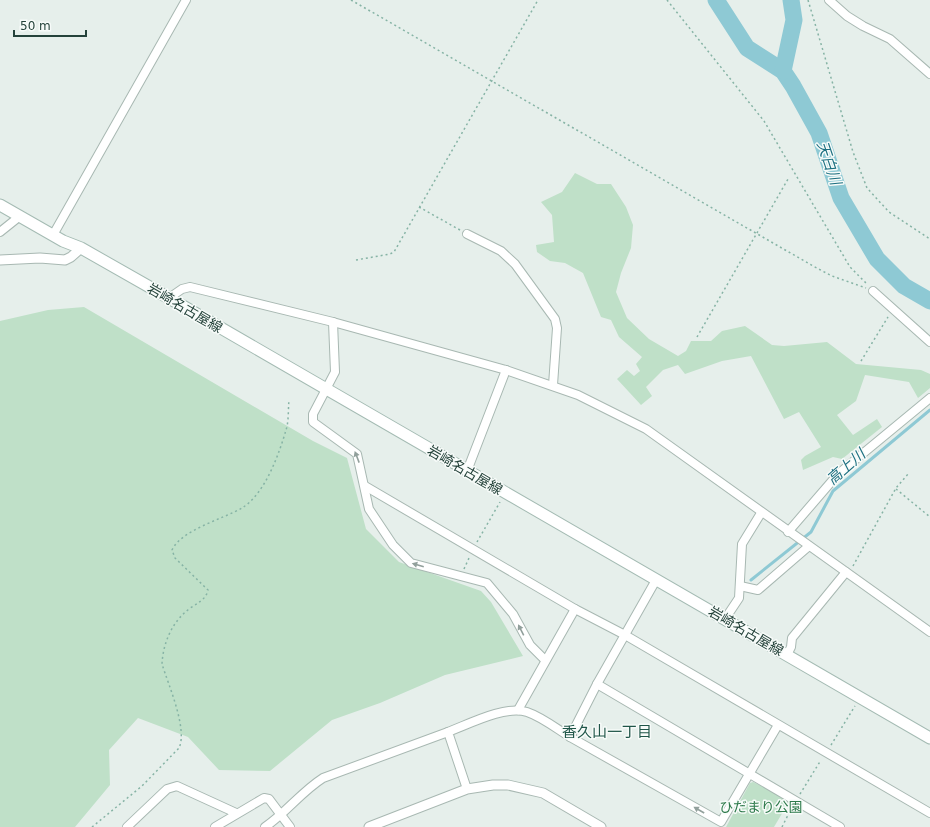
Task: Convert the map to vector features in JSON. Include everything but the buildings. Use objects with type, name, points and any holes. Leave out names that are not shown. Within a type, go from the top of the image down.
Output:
[{"type":"main road","name":"岩崎名古屋線","points":[[0,205],[53,235],[81,248],[328,389],[467,471],[930,738]]},
{"type":"street","points":[[53,235],[186,0]]},
{"type":"street","points":[[829,0],[847,16],[863,26],[890,39],[930,74]]},
{"type":"street","points":[[0,232],[20,216]]},
{"type":"street","points":[[467,234],[501,250],[515,264],[555,319],[557,328],[553,385]]},
{"type":"street","points":[[0,260],[40,258],[65,260],[81,248]]},
{"type":"street","points":[[169,298],[182,289],[190,287],[332,322],[506,370],[553,385],[578,395],[646,429],[761,513],[930,632]]},
{"type":"street","points":[[873,291],[930,342]]},
{"type":"street","points":[[332,322],[336,368],[328,389],[313,414],[313,422],[356,450],[369,509],[380,528],[403,556],[411,563],[487,583],[513,614],[530,646],[545,660]]},
{"type":"street","points":[[467,471],[506,370]]},
{"type":"street","points":[[788,532],[838,474],[930,398]]},
{"type":"street","points":[[365,486],[575,609],[625,635],[930,813]]},
{"type":"street","points":[[725,619],[739,598],[742,544],[761,513]]},
{"type":"street","points":[[740,586],[758,590],[803,542]]},
{"type":"street","points":[[787,655],[792,647],[792,638],[847,573]]},
{"type":"street","points":[[570,737],[597,684],[656,580]]},
{"type":"street","points":[[518,710],[575,609]]},
{"type":"street","points":[[597,684],[840,827]]},
{"type":"street","points":[[264,827],[282,816],[309,789],[323,778],[502,712],[518,710],[528,712],[721,822],[778,725]]},
{"type":"street","points":[[448,732],[467,789]]},
{"type":"street","points":[[369,827],[383,824],[467,789],[493,785],[508,785],[543,793],[601,827]]},
{"type":"street","points":[[127,827],[167,789],[177,786],[236,813]]},
{"type":"street","points":[[215,827],[236,813],[264,798],[269,799],[290,827]]},
{"type":"path","points":[[351,0],[493,80],[832,276],[873,291]]},
{"type":"path","points":[[356,260],[394,252],[538,0]]},
{"type":"path","points":[[667,0],[764,121],[850,267],[873,291]]},
{"type":"path","points":[[808,0],[853,152],[867,188],[889,212],[930,239]]},
{"type":"path","points":[[697,337],[788,179]]},
{"type":"path","points":[[419,207],[467,234]]},
{"type":"path","points":[[861,361],[894,309]]},
{"type":"path","points":[[92,827],[142,786],[179,748],[182,742],[181,729],[162,664],[163,655],[169,634],[174,625],[188,610],[203,600],[207,595],[208,590],[203,583],[175,558],[172,550],[179,541],[195,530],[244,507],[259,491],[271,472],[287,429],[289,400]]},
{"type":"path","points":[[847,573],[896,488],[908,474]]},
{"type":"path","points":[[896,488],[930,517]]},
{"type":"path","points":[[460,576],[473,549],[505,493]]},
{"type":"path","points":[[782,827],[796,801],[860,697]]},
{"type":"green space","points":[[575,173],[597,184],[611,184],[626,207],[633,225],[631,248],[621,273],[616,292],[627,318],[649,339],[678,356],[686,351],[691,341],[711,341],[722,331],[745,326],[772,345],[784,346],[827,342],[856,364],[921,370],[930,374],[930,388],[918,398],[909,382],[865,375],[856,401],[837,415],[853,435],[877,419],[882,427],[842,459],[833,457],[803,470],[801,460],[821,447],[799,412],[784,419],[751,356],[722,361],[685,374],[678,365],[663,370],[646,387],[652,396],[641,405],[617,379],[627,370],[634,376],[640,371],[636,364],[642,357],[619,337],[611,320],[601,317],[583,273],[565,263],[550,261],[537,252],[536,245],[554,242],[552,215],[541,202],[562,192]]},
{"type":"green space","points":[[84,307],[313,441],[347,458],[366,529],[399,562],[481,591],[491,602],[523,656],[445,675],[380,703],[332,720],[270,771],[219,770],[188,737],[138,718],[109,750],[110,785],[75,827],[0,827],[0,321],[48,310]]},
{"type":"green space","name":"ひだまり公園","points":[[753,782],[790,800],[774,827],[726,827],[750,783]]},
{"type":"waterway","name":"天白川","points":[[716,0],[747,48],[783,71],[793,86],[819,133],[841,198],[877,259],[904,286],[930,301]]},
{"type":"waterway","name":"天白川","points":[[783,71],[794,20],[791,0]]},
{"type":"waterway","name":"高上川","points":[[751,580],[811,532],[833,491],[930,410]]},
{"type":"district","name":"香久山一丁目","points":[[607,732]]}]
